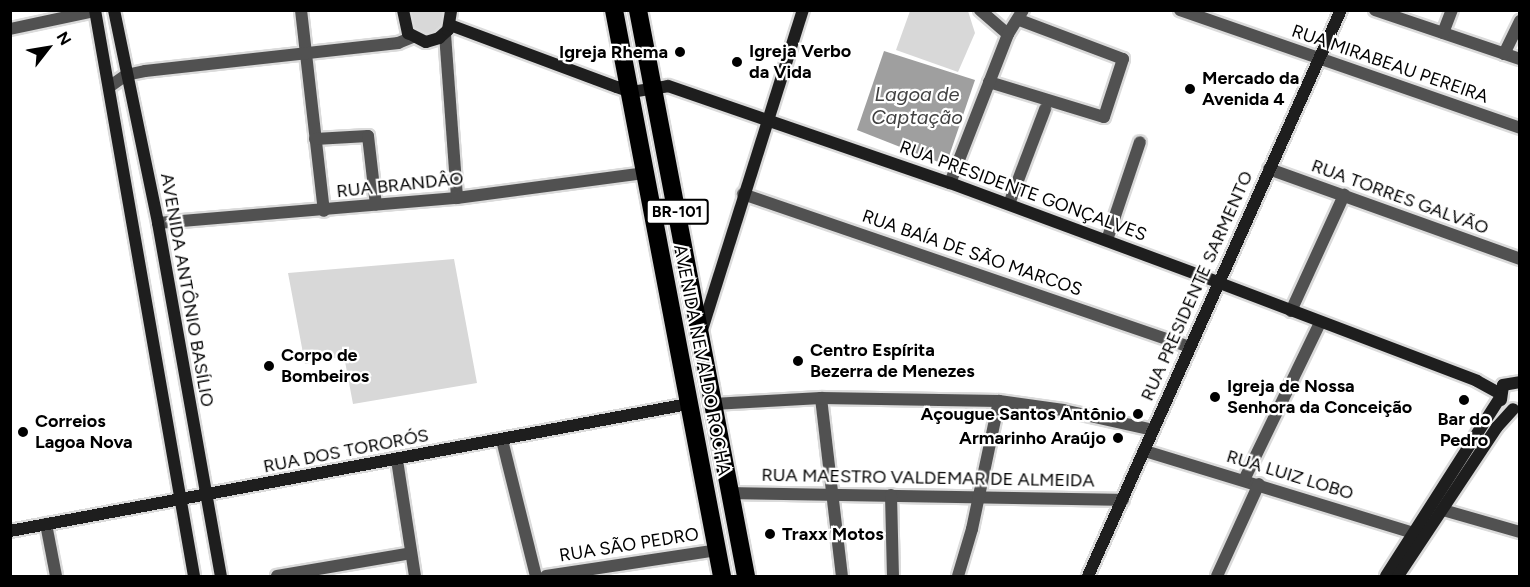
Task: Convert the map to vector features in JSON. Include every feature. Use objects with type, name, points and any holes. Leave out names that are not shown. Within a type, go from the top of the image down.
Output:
[{"type":"highway","name":"AVENIDA NEVALDO ROCHA","points":[[614,10],[722,576]]},
{"type":"highway","name":"AVENIDA NEVALDO ROCHA","points":[[638,10],[732,493],[746,576]]},
{"type":"street","name":"AVENIDA ANTÔNIO BASÍLIO","points":[[114,10],[158,223],[221,576]]},
{"type":"street","points":[[302,10],[324,211]]},
{"type":"street","points":[[403,10],[404,27],[413,37],[426,42],[447,30],[631,92]]},
{"type":"street","points":[[451,10],[447,30],[456,198]]},
{"type":"street","points":[[700,336],[803,10]]},
{"type":"street","points":[[980,10],[1008,34]]},
{"type":"street","name":"RUA MIRABEAU PEREIRA","points":[[1180,10],[1205,15],[1319,58],[1520,128]]},
{"type":"street","name":"RUA PRESIDENTE SARMENTO","points":[[1088,576],[1145,451],[1217,282],[1341,10]]},
{"type":"street","points":[[1375,10],[1520,59]]},
{"type":"street","points":[[1443,33],[1452,10]]},
{"type":"street","points":[[10,29],[95,11],[194,576]]},
{"type":"street","points":[[950,183],[989,82],[1008,34],[1021,15],[1123,59],[1104,117],[989,82]]},
{"type":"street","points":[[1504,54],[1520,21]]},
{"type":"street","points":[[109,87],[126,75],[398,43],[413,37]]},
{"type":"street","name":"RUA PRESIDENTE GONÇALVES","points":[[631,92],[668,86],[1009,204],[1320,323],[1477,381],[1507,388],[1516,408]]},
{"type":"street","points":[[1009,204],[1045,109]]},
{"type":"street","points":[[315,139],[364,134],[372,146],[376,205]]},
{"type":"street","points":[[1107,240],[1140,142]]},
{"type":"street","name":"RUA TORRES GALVÃO","points":[[1269,169],[1520,259]]},
{"type":"street","name":"RUA BRANDÂO","points":[[158,223],[324,211],[456,198],[645,173]]},
{"type":"street","name":"RUA BAÍA DE SÃO MARCOS","points":[[744,194],[1189,347]]},
{"type":"street","points":[[1291,310],[1344,195]]},
{"type":"street","points":[[1244,480],[1320,323]]},
{"type":"street","points":[[1398,576],[1419,534],[1520,368]]},
{"type":"street","points":[[821,398],[842,576]]},
{"type":"street","points":[[713,404],[821,398],[999,401],[1063,410],[1153,430]]},
{"type":"street","points":[[958,576],[980,496],[999,401]]},
{"type":"street","name":"RUA DOS TORORÓS","points":[[10,531],[180,501],[688,404]]},
{"type":"street","points":[[1386,576],[1419,534],[1443,510],[1497,426],[1516,408]]},
{"type":"street","points":[[502,440],[536,576]]},
{"type":"street","name":"RUA LUIZ LOBO","points":[[1145,451],[1419,534]]},
{"type":"street","points":[[397,460],[415,576]]},
{"type":"street","points":[[1217,576],[1259,484]]},
{"type":"street","name":"RUA MAESTRO VALDEMAR DE ALMEIDA","points":[[732,493],[1123,500]]},
{"type":"street","points":[[891,495],[893,576]]},
{"type":"street","points":[[1443,510],[1520,532]]},
{"type":"street","points":[[46,524],[56,576]]},
{"type":"street","name":"RUA SÃO PEDRO","points":[[546,576],[717,550]]},
{"type":"street","points":[[277,576],[411,553]]},
{"type":"shaded area","points":[[412,11],[446,11],[445,28],[430,37],[418,33],[411,23]]},
{"type":"shaded area","points":[[910,11],[968,11],[975,33],[958,72],[896,50]]},
{"type":"shaded area","points":[[454,259],[477,383],[353,404],[344,356],[305,364],[288,273]]},
{"type":"water","name":"Lagoa de Captação","points":[[884,51],[975,80],[946,165],[857,130]]},
{"type":"place","name":"Igreja Rhema","points":[[680,52]]},
{"type":"place","name":"Igreja Verbo da Vida","points":[[737,62]]},
{"type":"place","name":"Mercado da Avenida 4","points":[[1190,89]]},
{"type":"place","name":"Centro Espírita Bezerra de Menezes","points":[[798,361]]},
{"type":"place","name":"Corpo de Bombeiros","points":[[269,366]]},
{"type":"place","name":"Igreja de Nossa Senhora da Conceição","points":[[1215,397]]},
{"type":"place","name":"Bar do Pedro","points":[[1464,400]]},
{"type":"place","name":"Açougue Santos Antônio","points":[[1138,414]]},
{"type":"place","name":"Correios Lagoa Nova","points":[[23,432]]},
{"type":"place","name":"Armarinho Araújo","points":[[1118,438]]},
{"type":"place","name":"Traxx Motos","points":[[770,534]]}]
